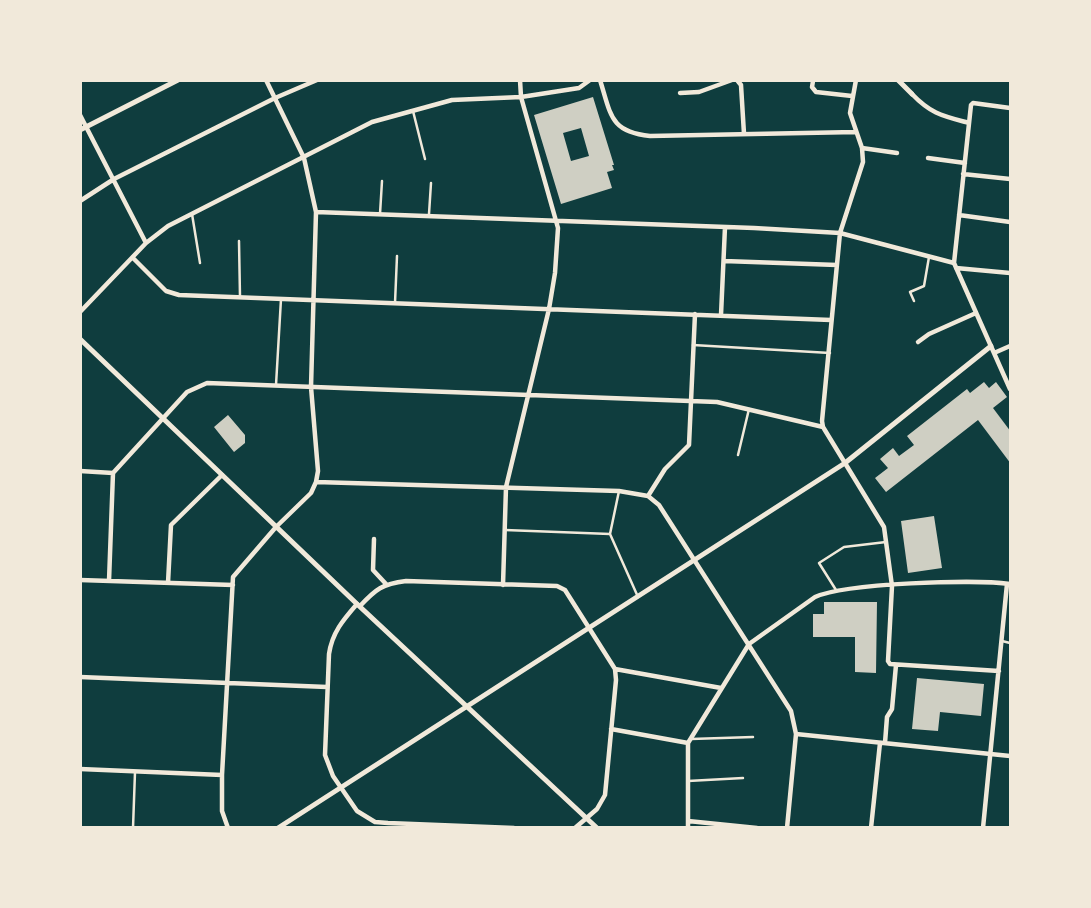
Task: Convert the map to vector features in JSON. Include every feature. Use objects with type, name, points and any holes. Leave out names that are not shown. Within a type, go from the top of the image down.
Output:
[{"type":"street","points":[[83,129],[177,80]]},
{"type":"street","points":[[228,828],[222,811],[222,775],[233,577],[310,493],[316,482],[319,459],[311,387],[316,212],[304,158],[266,80]]},
{"type":"street","points":[[80,201],[114,179],[275,98],[317,80]]},
{"type":"street","points":[[503,585],[506,487],[549,309],[555,273],[557,221],[521,97],[520,80]]},
{"type":"street","points":[[80,312],[146,243],[168,226],[372,122],[452,100],[521,97],[579,88],[590,80]]},
{"type":"street","points":[[600,80],[613,121],[630,134],[650,136],[856,132]]},
{"type":"street","points":[[680,93],[699,92],[732,80]]},
{"type":"street","points":[[856,80],[850,113],[862,148],[863,162],[840,233],[823,427],[884,527],[892,586],[890,664],[999,671]]},
{"type":"street","points":[[898,80],[922,106],[936,114],[969,123]]},
{"type":"street","points":[[741,82],[744,134]]},
{"type":"street","points":[[813,82],[812,87],[816,92],[852,96]]},
{"type":"street","points":[[1010,108],[973,103],[971,105],[954,266],[1010,389]]},
{"type":"street","points":[[80,115],[83,129],[114,179],[146,243]]},
{"type":"street","points":[[862,148],[897,153]]},
{"type":"street","points":[[928,158],[965,163]]},
{"type":"street","points":[[963,174],[1010,179]]},
{"type":"street","points":[[316,212],[840,233],[954,266],[1010,273]]},
{"type":"street","points":[[959,215],[1010,222]]},
{"type":"street","points":[[721,315],[725,227]]},
{"type":"street","points":[[134,258],[171,294],[831,320]]},
{"type":"street","points":[[724,261],[837,265]]},
{"type":"street","points":[[918,342],[929,334],[976,313]]},
{"type":"street","points":[[648,496],[665,469],[689,445],[695,314]]},
{"type":"street","points":[[80,340],[597,828]]},
{"type":"street","points":[[278,828],[845,463],[991,346]]},
{"type":"street","points":[[994,353],[1010,346]]},
{"type":"street","points":[[108,581],[113,473],[161,417],[187,392],[207,383],[717,402],[823,427]]},
{"type":"street","points":[[80,471],[113,473]]},
{"type":"street","points":[[168,583],[171,525],[222,475]]},
{"type":"street","points":[[316,482],[619,491],[648,496],[659,505],[791,711],[796,734],[787,828]]},
{"type":"street","points":[[374,539],[373,570],[386,584]]},
{"type":"street","points":[[80,580],[233,585]]},
{"type":"street","points":[[514,828],[375,822],[357,811],[333,776],[325,755],[331,638],[358,605],[386,584],[406,581],[557,586],[565,590],[615,669],[616,680],[605,795],[597,809],[575,828]]},
{"type":"street","points":[[757,828],[688,824],[690,741],[748,645],[816,597],[836,590],[1009,584],[984,828]]},
{"type":"street","points":[[871,828],[882,743],[887,717],[892,709],[896,665]]},
{"type":"street","points":[[615,669],[721,688]]},
{"type":"street","points":[[80,677],[327,687]]},
{"type":"street","points":[[611,729],[690,741]]},
{"type":"street","points":[[796,734],[1010,756]]},
{"type":"street","points":[[80,769],[222,775]]},
{"type":"lane","points":[[413,111],[425,159]]},
{"type":"lane","points":[[380,214],[382,181]]},
{"type":"lane","points":[[429,216],[431,183]]},
{"type":"lane","points":[[192,214],[200,263]]},
{"type":"lane","points":[[239,242],[240,297]]},
{"type":"lane","points":[[395,303],[397,256]]},
{"type":"lane","points":[[914,301],[910,292],[924,286],[929,257]]},
{"type":"lane","points":[[276,384],[281,299]]},
{"type":"lane","points":[[694,345],[830,353]]},
{"type":"lane","points":[[738,455],[749,409]]},
{"type":"lane","points":[[619,491],[610,534],[639,598]]},
{"type":"lane","points":[[505,530],[610,534]]},
{"type":"lane","points":[[836,590],[819,563],[844,547],[886,542]]},
{"type":"lane","points":[[1002,641],[1010,643]]},
{"type":"lane","points":[[690,741],[753,737]]},
{"type":"lane","points":[[133,828],[135,772]]},
{"type":"lane","points":[[688,781],[743,778]]},
{"type":"building","points":[[593,97],[614,165],[614,170],[607,172],[612,188],[561,204],[534,115]],"holes":[[[581,128],[589,156],[571,161],[563,133]]]},
{"type":"building","points":[[984,382],[989,388],[996,382],[1007,397],[993,408],[1011,432],[1011,464],[978,420],[886,492],[875,478],[888,468],[880,459],[893,448],[899,456],[914,445],[907,436],[967,389],[970,393]]},
{"type":"building","points":[[228,415],[245,435],[245,443],[234,452],[214,427]]},
{"type":"building","points":[[934,516],[942,568],[908,573],[901,521]]},
{"type":"building","points":[[824,602],[877,602],[876,673],[855,672],[855,637],[813,637],[813,614],[824,614]]},
{"type":"building","points":[[917,678],[984,684],[981,716],[940,712],[938,731],[912,729]]}]
